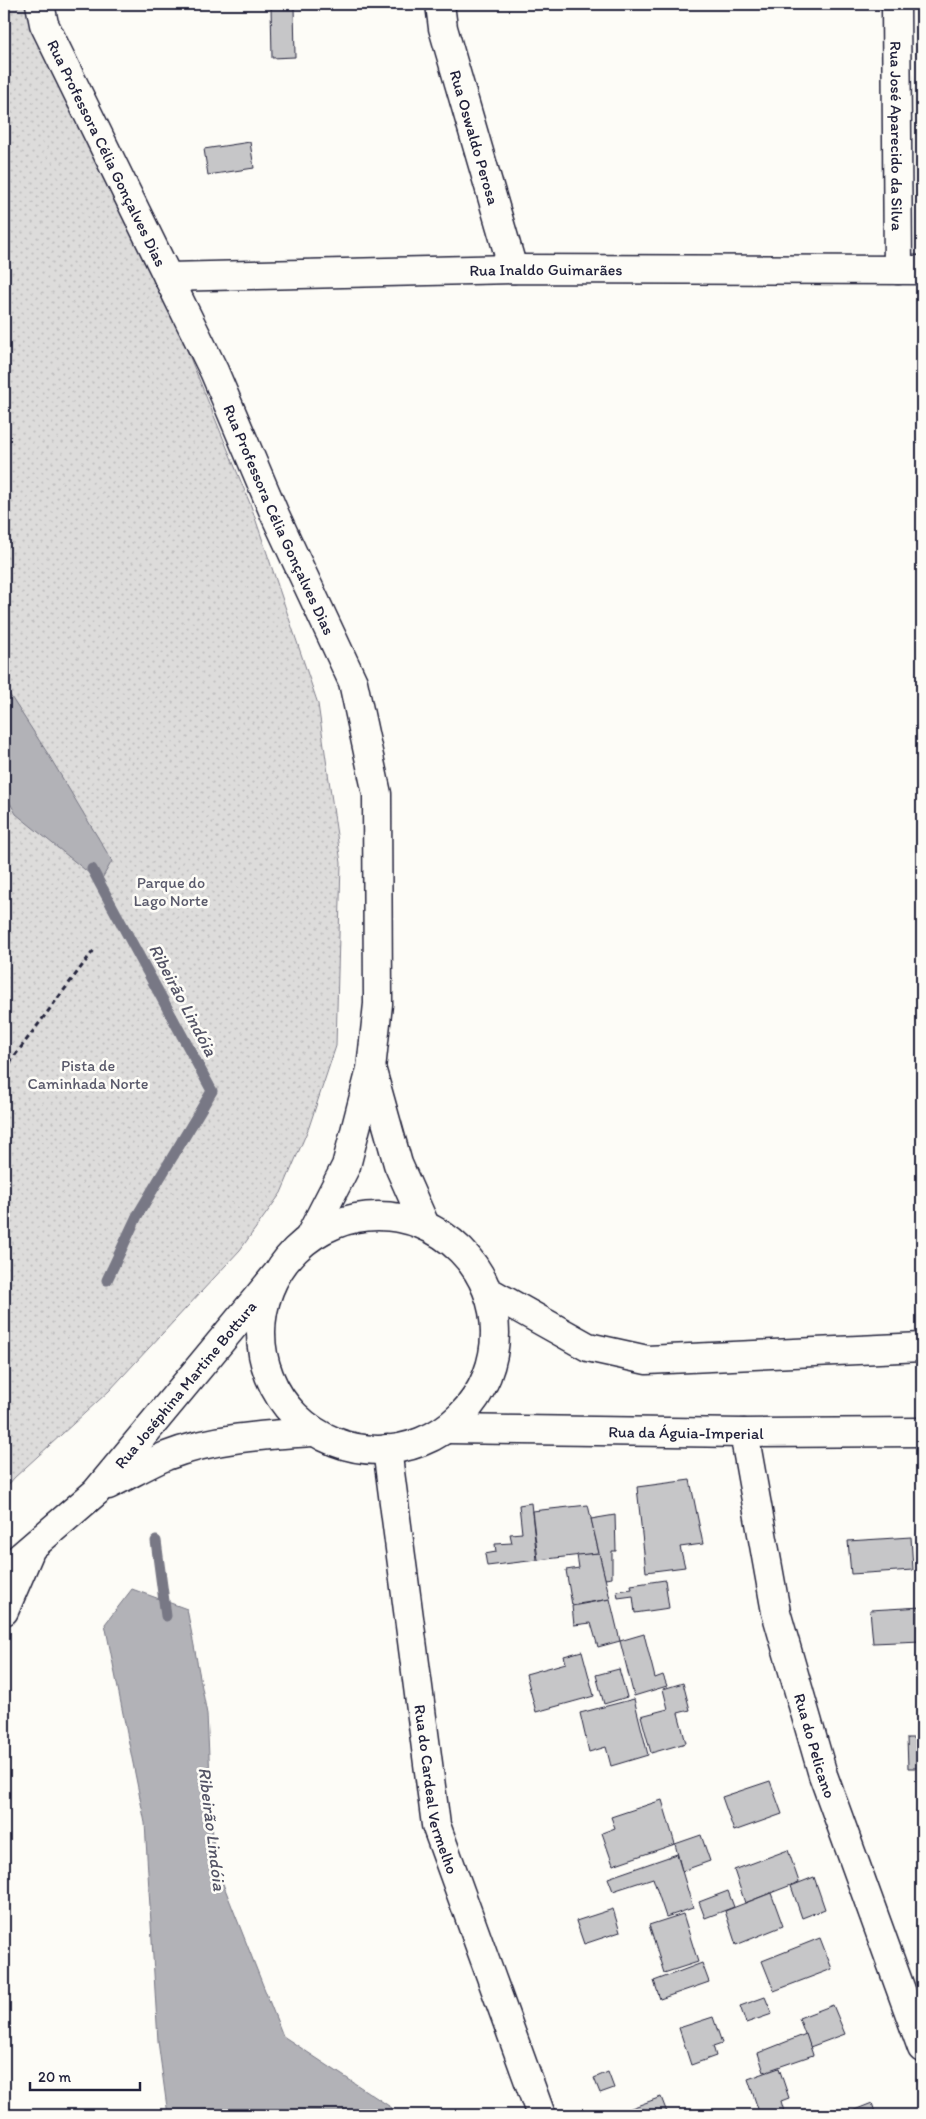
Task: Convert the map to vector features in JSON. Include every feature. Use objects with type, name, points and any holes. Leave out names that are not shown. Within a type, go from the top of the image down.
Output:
[{"type":"street","name":"Rua Professora Célia Gonçalves Dias","points":[[40,4],[44,24],[214,371],[275,515],[353,682],[377,794],[378,1004],[371,1069]]},
{"type":"street","name":"Rua Oswaldo Perosa","points":[[440,4],[443,28],[513,269]]},
{"type":"street","name":"Rua José Aparecido da Silva","points":[[896,4],[910,270]]},
{"type":"street","name":"Rua Inaldo Guimarães","points":[[168,277],[513,269],[910,270]]},
{"type":"street","points":[[371,1069],[398,1164],[425,1225]]},
{"type":"street","points":[[310,1236],[346,1166],[371,1069]]},
{"type":"street","points":[[386,1215],[425,1225],[458,1247],[476,1267],[488,1291],[496,1328],[491,1366],[474,1401],[448,1428],[413,1446],[371,1451],[330,1441],[313,1432],[287,1408],[269,1378],[261,1344],[263,1309],[275,1276],[291,1254],[310,1236],[347,1219],[386,1215]]},
{"type":"street","name":"Rua Joséphina Martine Bottura","points":[[4,1571],[96,1492],[275,1276]]},
{"type":"street","points":[[488,1291],[588,1347],[647,1360],[922,1347]]},
{"type":"street","name":"Rua da Águia-Imperial","points":[[448,1428],[744,1433],[922,1432]]},
{"type":"street","name":"Rua Joséphina Martine Bottura","points":[[96,1492],[165,1457],[202,1445],[266,1434],[313,1432]]},
{"type":"street","name":"Rua do Pelicano","points":[[744,1433],[778,1621],[823,1775],[922,2048]]},
{"type":"street","name":"Rua do Cardeal Vermelho","points":[[388,1449],[436,1825],[541,2115]]},
{"type":"street","points":[[4,1611],[32,1546]]},
{"type":"path","points":[[4,1070],[94,950]]},
{"type":"green space","name":"Parque do Lago Norte","points":[[4,4],[26,4],[32,31],[159,282],[251,506],[318,704],[341,863],[336,1046],[309,1127],[281,1193],[240,1250],[109,1391],[14,1478],[4,1490]]},
{"type":"water","points":[[4,686],[48,754],[112,861],[100,882],[16,814],[4,792]]},
{"type":"water","points":[[132,1589],[187,1609],[207,1714],[214,1861],[283,2036],[392,2108],[394,2115],[168,2115],[158,2041],[145,1823],[105,1624]]},
{"type":"building","points":[[271,6],[294,6],[295,57],[272,58]]},
{"type":"building","points":[[250,142],[254,168],[208,175],[204,149]]},
{"type":"building","points":[[690,1480],[703,1544],[680,1547],[685,1567],[646,1572],[637,1487]]},
{"type":"building","points":[[531,1503],[537,1560],[487,1566],[485,1554],[496,1552],[495,1544],[512,1543],[510,1534],[522,1533],[519,1505]]},
{"type":"building","points":[[588,1505],[599,1553],[538,1560],[532,1511]]},
{"type":"building","points":[[615,1515],[616,1551],[612,1551],[612,1578],[605,1579],[591,1519]]},
{"type":"building","points":[[911,1537],[913,1570],[851,1574],[848,1541]]},
{"type":"building","points":[[599,1553],[610,1599],[572,1605],[566,1570],[579,1568],[577,1555]]},
{"type":"building","points":[[665,1580],[669,1608],[635,1613],[633,1596],[618,1598],[617,1591],[632,1589],[631,1585]]},
{"type":"building","points":[[610,1599],[620,1641],[598,1647],[591,1623],[574,1625],[572,1606]]},
{"type":"building","points":[[922,1607],[922,1641],[873,1643],[870,1610]]},
{"type":"building","points":[[644,1634],[655,1678],[663,1675],[667,1686],[634,1696],[620,1641]]},
{"type":"building","points":[[582,1651],[594,1696],[536,1712],[526,1674],[566,1663],[564,1656]]},
{"type":"building","points":[[619,1669],[627,1697],[604,1704],[596,1675]]},
{"type":"building","points":[[683,1683],[690,1710],[678,1713],[686,1743],[651,1753],[641,1716],[668,1709],[663,1689]]},
{"type":"building","points":[[634,1699],[648,1755],[611,1766],[606,1747],[589,1752],[580,1713]]},
{"type":"building","points":[[907,1738],[922,1738],[922,1768],[908,1768]]},
{"type":"building","points":[[770,1781],[782,1814],[734,1831],[722,1797]]},
{"type":"building","points":[[662,1800],[675,1844],[613,1865],[602,1833],[615,1828],[611,1817]]},
{"type":"building","points":[[701,1835],[710,1861],[682,1871],[675,1844]]},
{"type":"building","points":[[788,1850],[799,1882],[745,1903],[734,1870]]},
{"type":"building","points":[[677,1854],[693,1908],[666,1917],[653,1878],[613,1891],[608,1878]]},
{"type":"building","points":[[814,1877],[825,1909],[802,1918],[791,1886]]},
{"type":"building","points":[[728,1891],[734,1907],[705,1918],[699,1902]]},
{"type":"building","points":[[771,1893],[783,1926],[736,1945],[725,1911]]},
{"type":"building","points":[[613,1909],[620,1932],[584,1944],[576,1921]]},
{"type":"building","points":[[683,1914],[698,1962],[664,1973],[649,1925]]},
{"type":"building","points":[[820,1938],[832,1969],[774,1991],[762,1961]]},
{"type":"building","points":[[702,1963],[709,1982],[660,1999],[654,1981]]},
{"type":"building","points":[[765,1997],[772,2014],[746,2023],[740,2006]]},
{"type":"building","points":[[833,2005],[845,2034],[810,2047],[799,2018]]},
{"type":"building","points":[[713,2017],[722,2043],[713,2046],[716,2056],[691,2065],[679,2028]]},
{"type":"building","points":[[806,2034],[813,2055],[764,2072],[758,2053]]},
{"type":"building","points":[[779,2068],[789,2098],[781,2101],[785,2115],[760,2115],[748,2079]]},
{"type":"building","points":[[608,2072],[614,2088],[600,2093],[594,2078]]},
{"type":"building","points":[[661,2097],[668,2115],[628,2115],[626,2110]]},
{"type":"building","points":[[872,2103],[876,2115],[854,2115],[852,2111]]},
{"type":"waterway","name":"Ribeirão Lindóia","points":[[92,869],[212,1091],[137,1216],[107,1280]]},
{"type":"waterway","name":"Ribeirão Lindóia","points":[[156,1541],[166,1616]]},
{"type":"park label","name":"Pista de Caminhada Norte","points":[[88,1074]]}]
